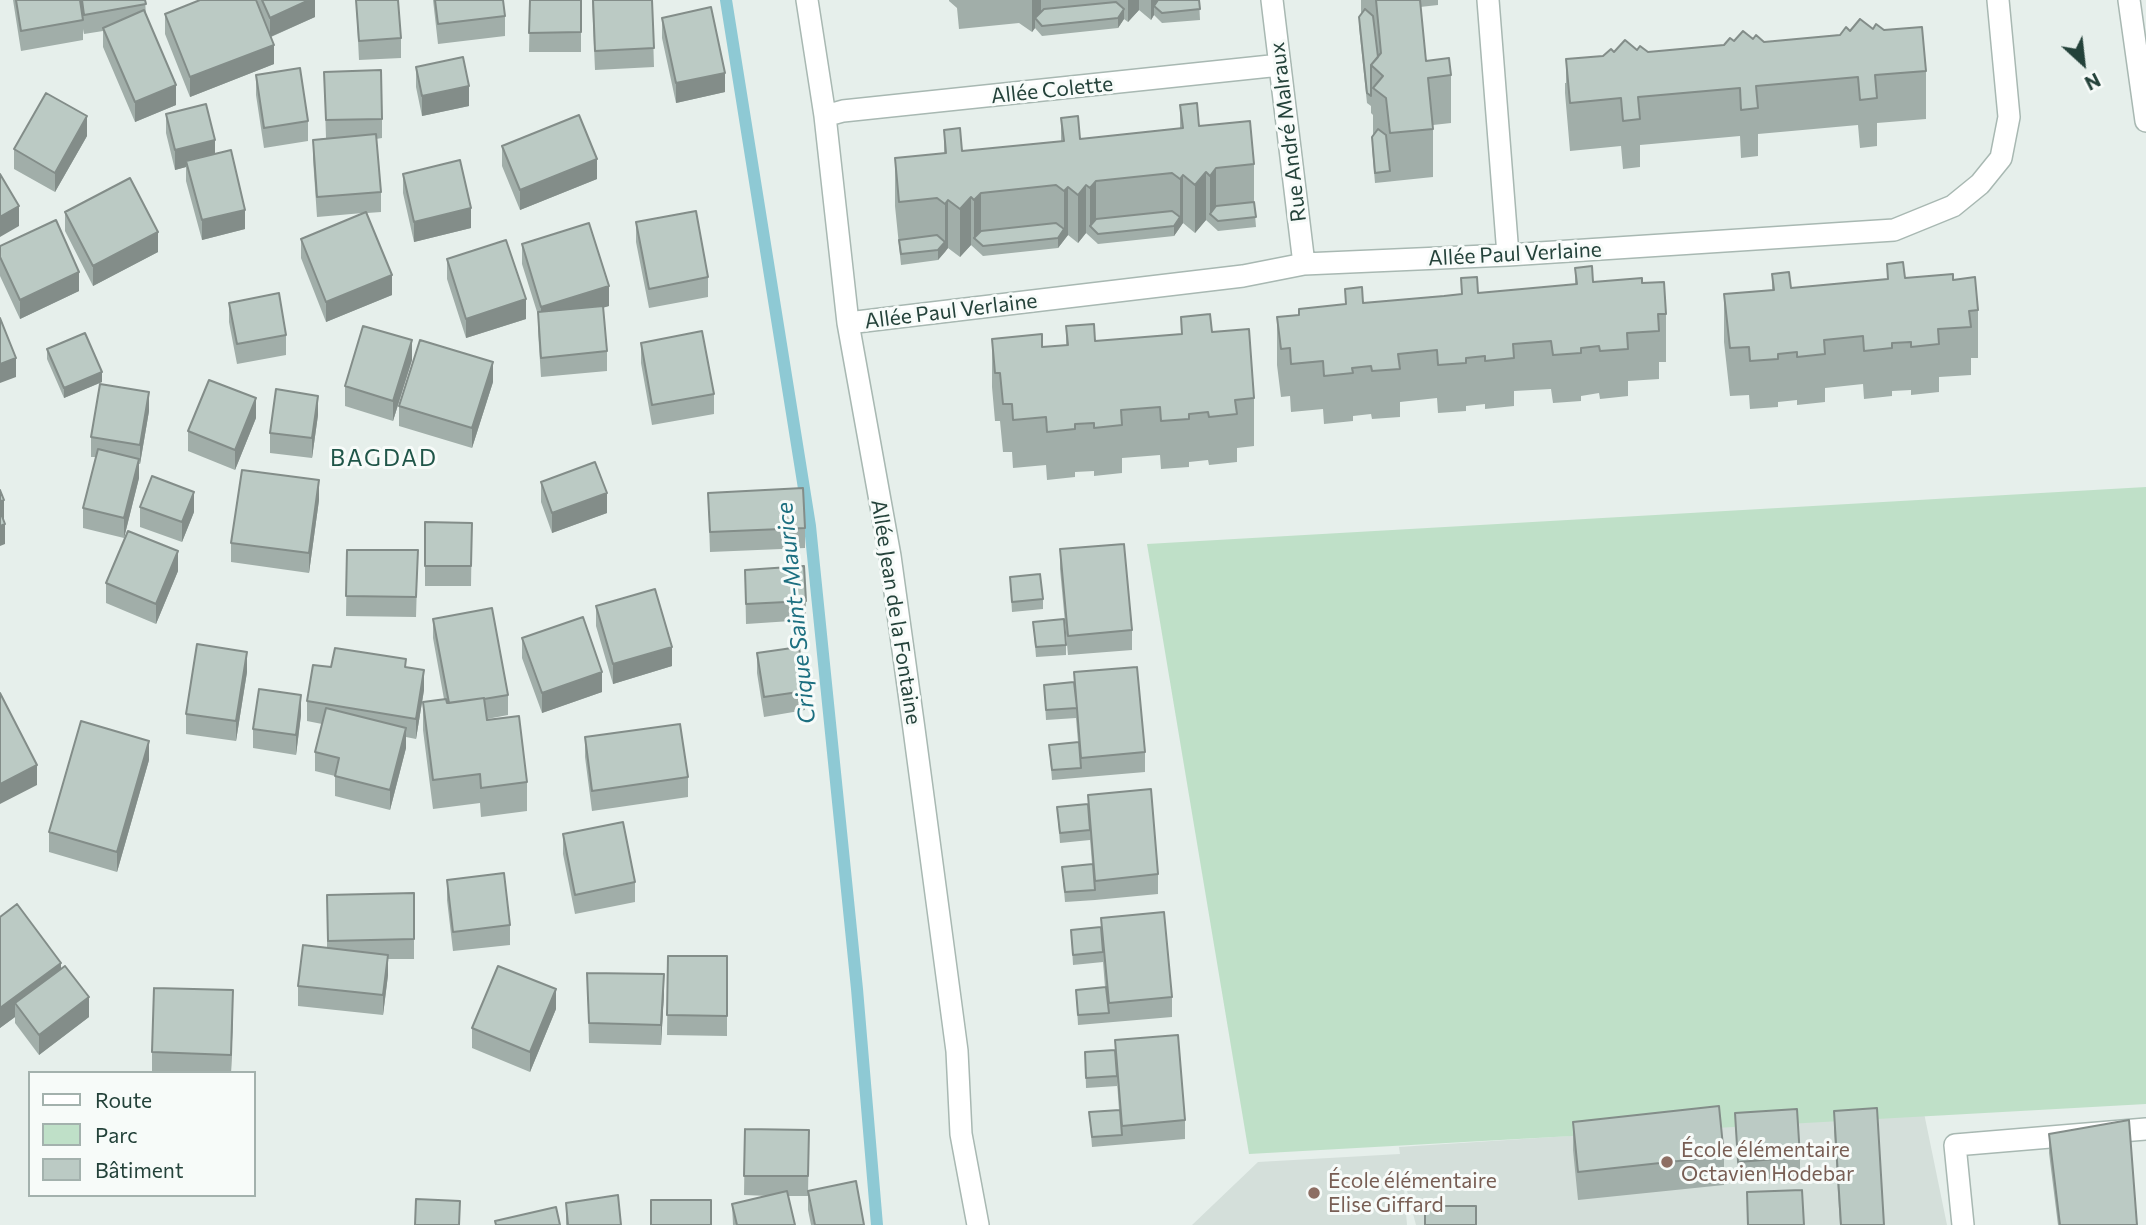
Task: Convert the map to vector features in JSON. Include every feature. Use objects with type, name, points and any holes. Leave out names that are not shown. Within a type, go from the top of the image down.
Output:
[{"type":"street","name":"Allée Jean de la Fontaine","points":[[807,0],[825,116],[848,323],[890,556],[957,1051],[961,1134],[978,1225]]},
{"type":"street","name":"Rue André Malraux","points":[[1272,0],[1304,264]]},
{"type":"street","points":[[1488,0],[1508,255]]},
{"type":"street","name":"Allée Paul Verlaine","points":[[848,323],[1243,276],[1304,264],[1508,255],[1894,230],[1953,206],[1980,184],[2001,158],[2009,117],[1998,0]]},
{"type":"street","points":[[2129,0],[2146,121]]},
{"type":"street","name":"Allée Colette","points":[[825,116],[843,111],[1280,65]]},
{"type":"street","points":[[1963,1225],[1955,1145],[2146,1129]]},
{"type":"shaded area","name":"École élémentaire Octavien Hodebar","points":[[1924,1113],[1947,1225],[1416,1225],[1403,1176],[1407,1225],[1192,1225],[1258,1162],[1400,1154],[1399,1147]]},
{"type":"green space","points":[[2146,487],[2146,1104],[1249,1154],[1147,544]]},
{"type":"building","points":[[16,0],[80,0],[83,20],[21,31]]},
{"type":"building","points":[[82,0],[145,0],[146,4],[84,15]]},
{"type":"building","points":[[200,0],[256,0],[274,45],[190,77],[165,14]]},
{"type":"building","points":[[262,0],[309,0],[270,18]]},
{"type":"building","points":[[356,0],[398,0],[401,38],[359,41]]},
{"type":"building","points":[[435,0],[503,0],[505,16],[438,24]]},
{"type":"building","points":[[530,0],[581,0],[581,32],[529,33]]},
{"type":"building","points":[[593,0],[652,0],[654,48],[595,51]]},
{"type":"building","points":[[1158,0],[1199,0],[1200,9],[1162,13],[1154,6]]},
{"type":"building","points":[[1376,0],[1420,0],[1426,61],[1449,58],[1451,75],[1428,78],[1433,129],[1390,133],[1386,98],[1373,88],[1383,76],[1371,65],[1381,53]]},
{"type":"building","points":[[1116,2],[1124,9],[1118,18],[1042,26],[1035,18],[1044,9]]},
{"type":"building","points":[[711,7],[725,73],[676,83],[662,18]]},
{"type":"building","points":[[1365,9],[1373,16],[1378,57],[1371,65],[1371,96],[1367,93],[1359,17]]},
{"type":"building","points":[[144,10],[176,85],[135,102],[103,28]]},
{"type":"building","points":[[1860,19],[1873,29],[1876,24],[1884,30],[1922,27],[1926,71],[1875,75],[1877,98],[1860,100],[1858,77],[1756,86],[1758,108],[1741,110],[1740,88],[1638,97],[1640,119],[1623,121],[1621,98],[1570,103],[1566,59],[1603,56],[1611,49],[1614,52],[1625,40],[1637,50],[1640,46],[1648,52],[1724,45],[1730,38],[1734,41],[1743,31],[1753,39],[1756,35],[1764,42],[1840,35],[1846,27],[1850,31]]},
{"type":"building","points":[[463,57],[469,86],[422,96],[416,67]]},
{"type":"building","points":[[300,68],[308,121],[264,128],[256,75]]},
{"type":"building","points":[[381,70],[382,119],[326,120],[324,72]]},
{"type":"building","points":[[46,93],[87,116],[55,173],[14,149]]},
{"type":"building","points":[[1197,103],[1199,126],[1250,121],[1254,164],[1216,168],[1210,176],[1206,172],[1195,185],[1183,175],[1180,179],[1172,173],[1096,181],[1090,188],[1086,185],[1078,195],[1068,187],[1064,191],[1056,185],[981,193],[974,200],[971,197],[960,209],[948,200],[945,204],[937,198],[899,202],[895,158],[946,153],[944,130],[960,128],[962,151],[1064,141],[1061,118],[1078,116],[1080,139],[1183,128],[1180,105]]},
{"type":"building","points":[[206,104],[215,140],[175,150],[166,114]]},
{"type":"building","points":[[579,115],[597,159],[520,190],[502,146]]},
{"type":"building","points":[[1378,129],[1386,135],[1390,171],[1375,173],[1372,137]]},
{"type":"building","points":[[376,134],[381,192],[317,197],[313,140]]},
{"type":"building","points":[[231,150],[245,210],[202,220],[186,161]]},
{"type":"building","points":[[460,160],[471,208],[414,222],[403,174]]},
{"type":"building","points":[[0,174],[19,206],[0,217]]},
{"type":"building","points":[[130,178],[158,232],[93,266],[65,212]]},
{"type":"building","points":[[1254,202],[1256,217],[1218,221],[1210,214],[1216,206]]},
{"type":"building","points":[[696,211],[708,277],[649,289],[636,222]]},
{"type":"building","points":[[1172,211],[1180,217],[1174,226],[1098,234],[1090,226],[1096,219]]},
{"type":"building","points":[[366,212],[392,275],[326,302],[301,239]]},
{"type":"building","points":[[56,220],[79,272],[20,300],[0,257],[0,246]]},
{"type":"building","points":[[589,223],[609,286],[541,307],[522,244]]},
{"type":"building","points":[[1056,223],[1064,229],[1058,238],[983,246],[974,238],[981,231]]},
{"type":"building","points":[[937,235],[945,242],[938,250],[901,254],[899,240]]},
{"type":"building","points":[[506,240],[526,299],[466,319],[447,259]]},
{"type":"building","points":[[1903,262],[1905,278],[1953,274],[1953,280],[1975,277],[1978,310],[1969,311],[1971,327],[1938,329],[1939,344],[1911,347],[1911,342],[1892,343],[1892,348],[1864,351],[1863,336],[1824,340],[1825,354],[1797,357],[1797,352],[1778,354],[1778,359],[1750,361],[1749,347],[1730,348],[1724,294],[1774,290],[1772,274],[1789,272],[1791,288],[1888,279],[1887,264]]},
{"type":"building","points":[[1592,266],[1593,282],[1642,278],[1642,283],[1664,282],[1666,314],[1658,314],[1659,331],[1627,333],[1628,349],[1600,351],[1599,346],[1581,348],[1581,353],[1553,355],[1551,341],[1513,344],[1514,358],[1485,361],[1485,356],[1466,358],[1466,363],[1438,365],[1437,350],[1398,354],[1400,369],[1372,371],[1371,366],[1352,368],[1353,373],[1324,376],[1323,361],[1291,364],[1290,348],[1281,349],[1277,317],[1299,315],[1299,309],[1346,304],[1345,289],[1362,287],[1363,303],[1462,294],[1461,278],[1477,277],[1478,293],[1577,284],[1575,268]]},
{"type":"building","points":[[279,293],[286,335],[237,344],[229,303]]},
{"type":"building","points":[[603,306],[607,351],[541,358],[538,312]]},
{"type":"building","points":[[1210,314],[1212,332],[1249,329],[1254,398],[1235,400],[1237,414],[1209,417],[1208,412],[1189,414],[1189,419],[1161,421],[1160,407],[1121,410],[1122,425],[1094,428],[1094,423],[1075,424],[1075,429],[1047,432],[1046,417],[1013,420],[1012,404],[1003,404],[1000,373],[995,373],[992,339],[1042,334],[1042,347],[1068,345],[1066,326],[1094,324],[1095,341],[1182,334],[1181,317]]},
{"type":"building","points":[[0,318],[16,358],[0,364]]},
{"type":"building","points":[[363,326],[412,340],[393,401],[345,386]]},
{"type":"building","points":[[702,331],[714,394],[652,405],[641,343]]},
{"type":"building","points":[[85,333],[102,372],[64,388],[47,349]]},
{"type":"building","points":[[420,340],[493,362],[472,428],[399,406]]},
{"type":"building","points":[[209,380],[256,398],[235,450],[188,431]]},
{"type":"building","points":[[100,384],[149,392],[140,445],[91,437]]},
{"type":"building","points":[[276,389],[318,396],[312,438],[270,433]]},
{"type":"building","points":[[98,449],[139,459],[124,518],[83,508]]},
{"type":"building","points":[[595,462],[607,493],[552,513],[541,482]]},
{"type":"building","points":[[242,470],[319,480],[309,553],[231,543]]},
{"type":"building","points":[[152,476],[194,492],[182,522],[140,507]]},
{"type":"building","points":[[803,488],[805,528],[710,532],[708,493]]},
{"type":"building","points":[[0,511],[5,524],[0,526]]},
{"type":"building","points":[[425,522],[472,523],[471,566],[425,566]]},
{"type":"building","points":[[128,531],[178,551],[156,604],[106,583]]},
{"type":"building","points":[[1124,544],[1132,630],[1068,636],[1060,549]]},
{"type":"building","points":[[347,550],[418,550],[416,597],[346,596]]},
{"type":"building","points":[[804,566],[806,601],[746,604],[745,570]]},
{"type":"building","points":[[1040,574],[1043,599],[1012,602],[1010,577]]},
{"type":"building","points":[[655,589],[672,647],[613,664],[596,606]]},
{"type":"building","points":[[492,608],[508,695],[449,703],[433,619]]},
{"type":"building","points":[[583,617],[602,672],[542,693],[522,638]]},
{"type":"building","points":[[1064,619],[1066,645],[1036,647],[1033,622]]},
{"type":"building","points":[[197,644],[247,652],[236,721],[186,714]]},
{"type":"building","points":[[799,647],[805,691],[764,697],[757,653]]},
{"type":"building","points":[[335,648],[406,659],[405,667],[424,670],[416,719],[307,701],[313,665],[331,667]]},
{"type":"building","points":[[1137,667],[1145,752],[1081,758],[1074,672]]},
{"type":"building","points":[[1074,682],[1077,708],[1046,710],[1044,685]]},
{"type":"building","points":[[259,689],[301,695],[296,735],[253,729]]},
{"type":"building","points":[[0,693],[37,765],[0,784]]},
{"type":"building","points":[[484,698],[487,720],[519,716],[527,782],[481,788],[480,774],[433,780],[423,702],[446,699],[447,703]]},
{"type":"building","points":[[326,708],[406,728],[390,790],[335,776],[339,758],[315,752]]},
{"type":"building","points":[[81,721],[149,741],[117,852],[49,832]]},
{"type":"building","points":[[680,724],[688,777],[592,791],[585,737]]},
{"type":"building","points":[[1079,742],[1081,768],[1052,770],[1049,745]]},
{"type":"building","points":[[1151,789],[1158,874],[1095,881],[1088,795]]},
{"type":"building","points":[[1088,804],[1090,830],[1060,833],[1057,807]]},
{"type":"building","points":[[623,822],[635,882],[575,895],[563,834]]},
{"type":"building","points":[[1093,864],[1095,890],[1065,892],[1062,867]]},
{"type":"building","points":[[504,873],[510,925],[453,932],[447,880]]},
{"type":"building","points":[[414,893],[414,939],[328,941],[327,895]]},
{"type":"building","points":[[17,904],[61,963],[0,1008],[0,917]]},
{"type":"building","points":[[1164,912],[1172,997],[1109,1003],[1101,918]]},
{"type":"building","points":[[1101,927],[1103,952],[1073,955],[1071,930]]},
{"type":"building","points":[[303,945],[388,955],[383,995],[298,986]]},
{"type":"building","points":[[668,956],[727,956],[727,1016],[667,1015]]},
{"type":"building","points":[[65,966],[89,997],[39,1035],[15,1003]]},
{"type":"building","points":[[498,966],[556,989],[530,1052],[472,1028]]},
{"type":"building","points":[[587,973],[664,974],[661,1025],[589,1023]]},
{"type":"building","points":[[1106,987],[1109,1013],[1078,1015],[1076,990]]},
{"type":"building","points":[[154,988],[233,990],[231,1055],[152,1052]]},
{"type":"building","points":[[1178,1035],[1185,1120],[1122,1126],[1115,1040]]},
{"type":"building","points":[[1115,1050],[1117,1076],[1086,1078],[1085,1052]]},
{"type":"building","points":[[1719,1106],[1724,1156],[1578,1172],[1573,1122]]},
{"type":"building","points":[[1877,1108],[1884,1225],[1841,1225],[1834,1111]]},
{"type":"building","points":[[1797,1109],[1800,1157],[1738,1162],[1735,1113]]},
{"type":"building","points":[[1120,1110],[1122,1135],[1092,1137],[1089,1112]]},
{"type":"building","points":[[2129,1120],[2137,1225],[2060,1225],[2049,1134]]},
{"type":"building","points":[[745,1129],[809,1130],[808,1176],[744,1176]]},
{"type":"building","points":[[856,1181],[864,1225],[815,1225],[808,1191]]},
{"type":"building","points":[[1802,1190],[1804,1225],[1748,1225],[1747,1192]]},
{"type":"building","points":[[787,1191],[795,1225],[737,1225],[732,1204]]},
{"type":"building","points":[[618,1195],[621,1225],[568,1225],[566,1203]]},
{"type":"building","points":[[416,1199],[460,1201],[459,1225],[415,1225]]},
{"type":"building","points":[[651,1200],[711,1200],[711,1225],[651,1225]]},
{"type":"building","points":[[1425,1206],[1476,1206],[1476,1225],[1425,1225]]},
{"type":"building","points":[[556,1207],[560,1225],[496,1225],[495,1221]]},
{"type":"waterway","name":"Crique Saint-Maurice","points":[[726,0],[810,526],[857,989],[877,1225]]},
{"type":"place","name":"École élémentaire Octavien Hodebar","points":[[1667,1162]]},
{"type":"place","name":"École élémentaire Elise Giffard","points":[[1314,1193]]},
{"type":"district","name":"BAGDAD","points":[[384,458]]}]
